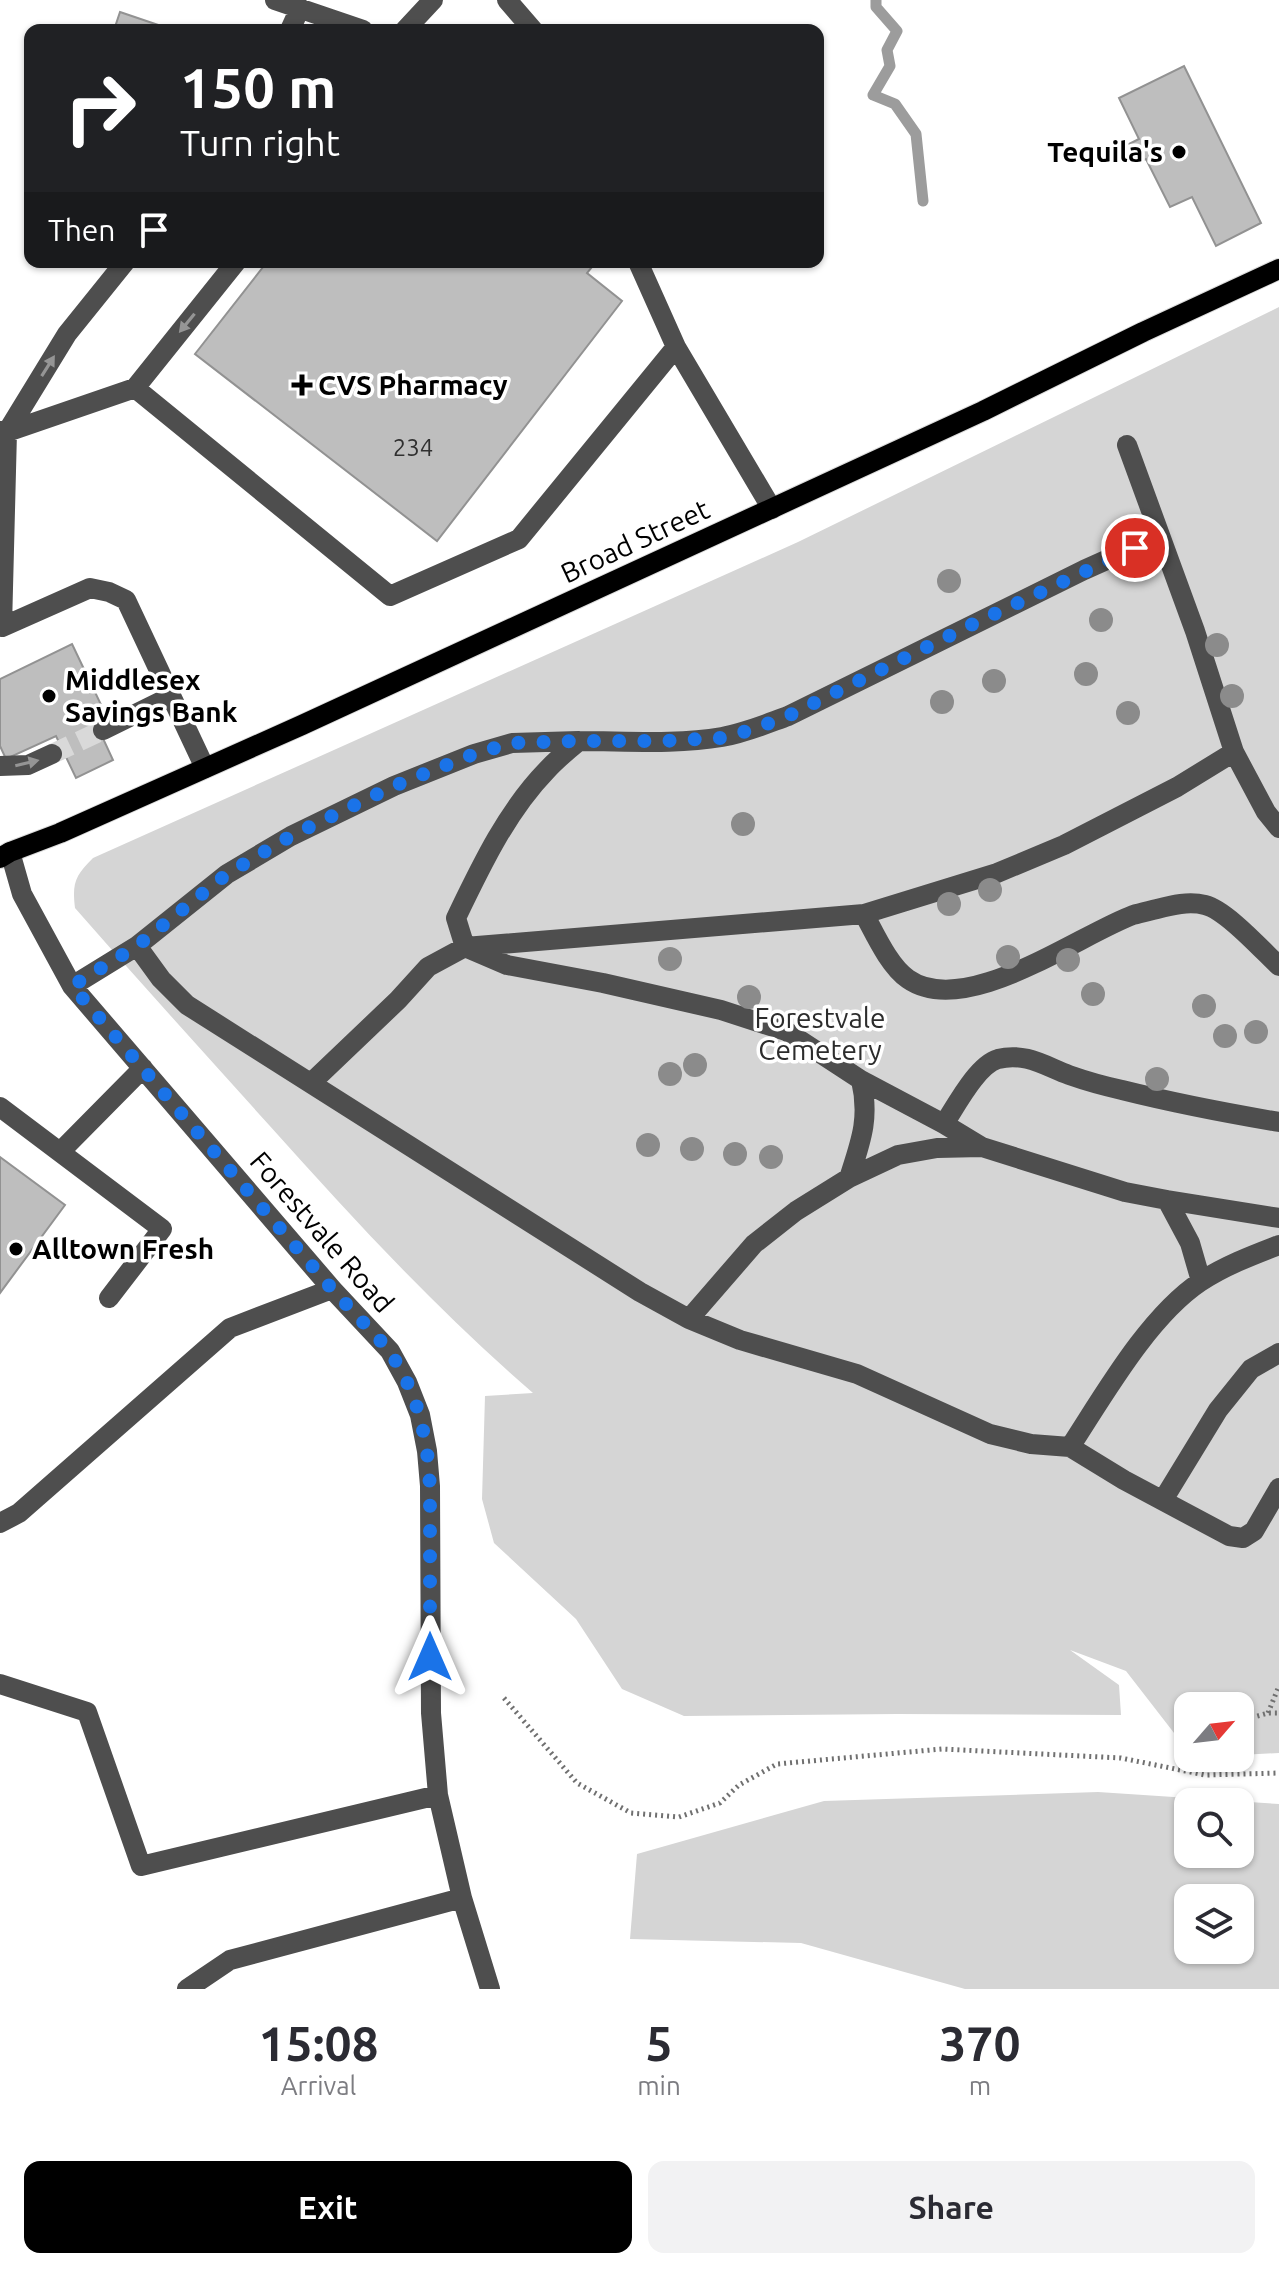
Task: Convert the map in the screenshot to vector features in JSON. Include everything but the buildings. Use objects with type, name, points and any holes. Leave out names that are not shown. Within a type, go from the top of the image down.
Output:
[{"type":"main road","name":"Broad Street","points":[[3,853],[60,833],[316,719],[983,411],[1279,269]]},
{"type":"street","points":[[275,0],[346,24]]},
{"type":"street","points":[[411,24],[433,0]]},
{"type":"street","points":[[507,0],[528,24]]},
{"type":"street","points":[[293,24],[300,8]]},
{"type":"street","points":[[120,268],[67,334],[3,432],[1,628],[90,588],[126,600],[205,768]]},
{"type":"street","points":[[3,432],[135,388],[231,268]]},
{"type":"street","points":[[641,268],[676,347],[772,509]]},
{"type":"street","points":[[135,388],[390,596],[519,539],[676,347]]},
{"type":"street","points":[[1127,445],[1195,631],[1234,752],[1266,812],[1279,828]]},
{"type":"street","points":[[72,986],[137,946],[227,874],[291,836],[394,786],[474,754],[512,743],[721,738],[751,730],[788,716],[1084,570],[1160,536]]},
{"type":"street","points":[[103,730],[170,697]]},
{"type":"street","points":[[579,741],[546,770],[515,809],[478,872],[456,918],[465,947],[507,965],[721,1010],[786,1031],[861,1080],[982,1147],[1125,1192],[1279,1218]]},
{"type":"street","points":[[311,1083],[428,967],[465,947],[864,914],[997,873],[1064,845],[1177,787],[1234,752]]},
{"type":"street","points":[[0,766],[28,765],[52,754]]},
{"type":"street","name":"Forestvale Road","points":[[3,853],[72,986],[332,1289],[390,1351],[407,1382],[420,1415],[430,1486],[431,1713],[438,1795],[462,1898],[490,1989]]},
{"type":"street","points":[[864,914],[883,950],[905,978],[926,989],[963,990],[1013,973],[1133,915],[1175,905],[1202,904],[1217,910],[1279,966]]},
{"type":"street","points":[[137,946],[161,979],[187,1005],[689,1319],[740,1340],[857,1374],[990,1434],[1031,1444],[1070,1447],[1229,1536],[1243,1538],[1254,1531],[1279,1488]]},
{"type":"street","points":[[944,1124],[972,1081],[995,1060],[1017,1056],[1119,1090],[1279,1122]]},
{"type":"street","points":[[60,1152],[143,1068]]},
{"type":"street","points":[[849,1178],[864,1130],[865,1100],[861,1080]]},
{"type":"street","points":[[0,1107],[162,1229],[109,1298]]},
{"type":"street","points":[[689,1319],[754,1244],[796,1211],[849,1178],[898,1155],[937,1148],[982,1147]]},
{"type":"street","points":[[1167,1200],[1190,1243],[1201,1281]]},
{"type":"street","points":[[1070,1447],[1152,1327],[1179,1299],[1201,1281],[1279,1245]]},
{"type":"street","points":[[0,1523],[19,1513],[230,1328],[332,1289]]},
{"type":"street","points":[[1163,1500],[1218,1410],[1251,1369],[1279,1353]]},
{"type":"street","points":[[0,1684],[87,1712],[141,1866],[438,1795]]},
{"type":"street","points":[[187,1989],[230,1960],[462,1898]]},
{"type":"path","points":[[1268,1713],[1279,1686]]},
{"type":"path","points":[[504,1698],[577,1783],[631,1813],[679,1817],[706,1808],[720,1803],[739,1785],[777,1764],[942,1749],[1121,1758],[1205,1775],[1279,1773]]},
{"type":"path","points":[[1254,1717],[1279,1713]]},
{"type":"green space","name":"Forestvale Cemetery","points":[[1279,307],[1279,1753],[1254,1754],[1254,1692],[1174,1692],[1174,1733],[1126,1671],[1070,1650],[1119,1685],[1121,1715],[684,1716],[622,1689],[576,1619],[494,1543],[482,1499],[485,1396],[533,1393],[463,1330],[364,1229],[75,908],[75,886],[82,870],[93,858],[798,542]]},
{"type":"green space","points":[[1098,1792],[1174,1797],[1174,1868],[1254,1868],[1254,1802],[1279,1804],[1279,1989],[965,1989],[801,1943],[630,1939],[637,1854],[824,1801]]},
{"type":"waterway","points":[[876,0],[876,7],[897,31],[887,50],[890,66],[873,95],[895,104],[916,134],[923,201]]},
{"type":"tunnel","points":[[52,754],[103,730]]},
{"type":"place","name":"Tequila's","points":[[1179,152]]},
{"type":"place","name":"CVS Pharmacy","points":[[302,385]]},
{"type":"place","name":"Middlesex Savings Bank","points":[[49,696]]},
{"type":"place","name":"Alltown Fresh","points":[[16,1249]]},
{"type":"route","points":[[430,1657],[430,1486],[420,1415],[407,1382],[390,1351],[332,1289],[72,986],[137,946],[227,874],[291,836],[394,786],[474,754],[512,743],[721,738],[751,730],[788,716],[1084,570],[1135,548]]}]
